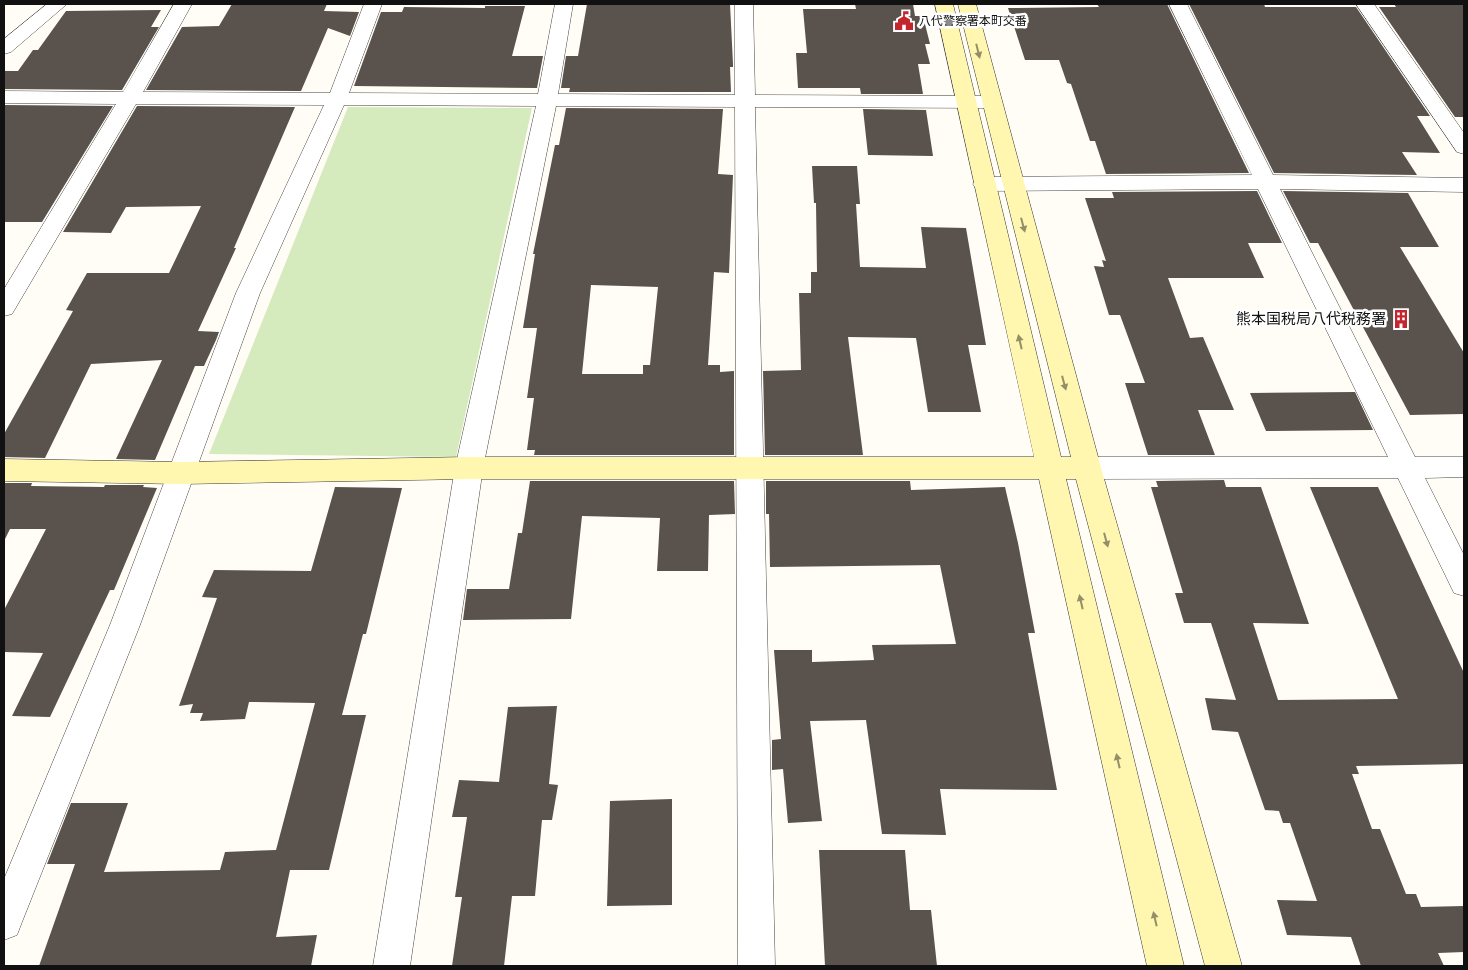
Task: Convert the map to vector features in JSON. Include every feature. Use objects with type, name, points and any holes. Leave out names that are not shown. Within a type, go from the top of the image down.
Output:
[{"type":"street","points":[[4,48],[58,4]]},
{"type":"street","points":[[4,308],[130,97],[183,4]]},
{"type":"street","points":[[4,922],[125,625],[248,293],[337,99],[373,4]]},
{"type":"street","points":[[392,966],[469,468],[547,99],[564,4]]},
{"type":"street","points":[[744,4],[757,966]]},
{"type":"street","points":[[944,4],[1049,468],[1166,966]]},
{"type":"street","points":[[967,4],[1087,468],[1224,966]]},
{"type":"street","points":[[1178,4],[1464,584]]},
{"type":"street","points":[[1365,4],[1464,148]]},
{"type":"street","points":[[4,97],[992,102]]},
{"type":"street","points":[[984,184],[1266,182],[1464,184]]},
{"type":"street","points":[[4,470],[182,473],[469,468],[1464,467]]},
{"type":"green space","points":[[348,107],[532,108],[456,457],[209,454]]},
{"type":"building","points":[[232,4],[327,4],[324,11],[359,12],[350,36],[328,28],[301,91],[146,90],[182,27],[219,26]]},
{"type":"building","points":[[587,4],[730,4],[733,64],[733,67],[730,67],[731,92],[569,92],[570,88],[561,88],[566,56],[578,56]]},
{"type":"building","points":[[855,4],[913,4],[915,16],[923,16],[930,44],[925,44],[930,64],[918,64],[923,94],[861,94],[860,88],[798,88],[796,53],[807,53],[803,9],[856,9]]},
{"type":"building","points":[[1097,4],[1167,4],[1249,173],[1106,174],[1095,141],[1090,141],[1071,84],[1067,83],[1059,60],[1025,60],[1008,8],[1099,7]]},
{"type":"building","points":[[1189,4],[1264,4],[1265,7],[1356,7],[1430,116],[1417,116],[1440,153],[1402,152],[1417,175],[1274,173]]},
{"type":"building","points":[[1394,4],[1464,4],[1464,117],[1455,117],[1379,7],[1396,7]]},
{"type":"building","points":[[485,6],[525,6],[512,56],[543,56],[537,88],[354,86],[381,12],[402,12],[404,7],[485,8]]},
{"type":"building","points":[[161,10],[151,27],[159,27],[122,90],[4,89],[4,71],[18,71],[33,50],[38,50],[66,11]]},
{"type":"building","points":[[4,105],[113,106],[42,222],[4,222]]},
{"type":"building","points":[[137,106],[295,107],[234,248],[236,248],[198,331],[219,332],[216,340],[204,366],[195,366],[155,460],[116,459],[162,360],[91,364],[45,458],[4,457],[4,434],[73,311],[66,310],[87,273],[169,273],[201,206],[126,207],[111,233],[63,232]]},
{"type":"building","points":[[566,108],[723,109],[718,174],[733,175],[729,273],[714,272],[708,365],[720,365],[720,372],[734,371],[734,455],[534,455],[535,450],[527,450],[534,398],[527,398],[537,328],[523,328],[535,254],[533,254],[555,145],[559,145]],"holes":[[[591,285],[658,287],[650,365],[643,365],[643,374],[582,374]]]},
{"type":"building","points":[[863,109],[926,110],[933,156],[868,155]]},
{"type":"building","points":[[812,166],[857,166],[860,204],[856,204],[860,267],[926,268],[921,227],[966,228],[986,345],[968,345],[981,412],[928,412],[916,338],[848,337],[863,455],[765,455],[763,371],[801,370],[799,293],[811,293],[811,272],[817,272],[816,203],[814,203]]},
{"type":"building","points":[[1257,191],[1282,243],[1248,243],[1264,278],[1168,278],[1190,338],[1203,337],[1234,410],[1198,410],[1215,455],[1148,455],[1125,383],[1145,383],[1120,315],[1109,315],[1094,266],[1104,267],[1102,260],[1106,261],[1085,198],[1114,198],[1112,192]]},
{"type":"building","points":[[1283,191],[1408,193],[1439,247],[1400,247],[1464,353],[1464,414],[1410,415],[1318,243],[1310,243]]},
{"type":"building","points":[[1355,392],[1373,430],[1266,431],[1250,393]]},
{"type":"building","points":[[1224,480],[1226,487],[1261,487],[1309,624],[1253,623],[1278,700],[1398,699],[1310,487],[1378,487],[1464,673],[1464,764],[1356,766],[1359,774],[1352,774],[1372,829],[1380,829],[1406,894],[1416,894],[1421,907],[1464,906],[1464,952],[1438,953],[1444,966],[1361,966],[1351,937],[1287,935],[1277,900],[1317,901],[1290,823],[1283,823],[1279,811],[1265,810],[1238,732],[1212,730],[1205,698],[1236,700],[1211,623],[1184,623],[1175,593],[1183,593],[1151,487],[1158,487],[1156,481]]},
{"type":"building","points":[[530,481],[734,481],[735,514],[709,515],[708,571],[657,571],[660,518],[582,516],[571,619],[463,620],[467,589],[509,589],[518,533],[522,533]]},
{"type":"building","points":[[766,481],[910,481],[911,490],[1005,487],[1035,633],[1028,633],[1057,790],[940,789],[946,835],[882,834],[866,720],[810,721],[822,821],[788,823],[783,769],[772,770],[772,740],[781,739],[774,650],[812,650],[812,662],[874,660],[872,645],[956,644],[940,565],[770,567],[769,514],[766,514]]},
{"type":"building","points":[[4,483],[32,483],[31,486],[104,487],[105,485],[144,485],[143,487],[157,488],[114,590],[110,590],[50,717],[12,716],[43,653],[4,652],[4,610],[46,529],[10,529],[4,541]]},
{"type":"building","points":[[335,487],[402,488],[366,634],[363,634],[342,715],[366,715],[329,870],[290,870],[276,937],[317,935],[311,966],[39,966],[75,864],[47,864],[71,803],[128,803],[104,872],[220,870],[225,852],[276,850],[315,703],[249,702],[245,719],[200,721],[203,713],[190,713],[193,704],[179,706],[217,598],[202,597],[214,570],[311,571]]},
{"type":"building","points":[[557,706],[549,784],[558,785],[552,820],[542,820],[535,896],[512,896],[504,966],[452,966],[462,897],[455,897],[467,817],[452,817],[459,780],[499,782],[508,707]]},
{"type":"building","points":[[672,799],[672,905],[607,906],[610,801]]},
{"type":"building","points":[[819,850],[905,850],[910,910],[931,910],[937,966],[825,966]]},
{"type":"place","name":"八代警察署本町交番","points":[[904,21]]},
{"type":"place","name":"熊本国税局八代税務署","points":[[1401,319]]}]
